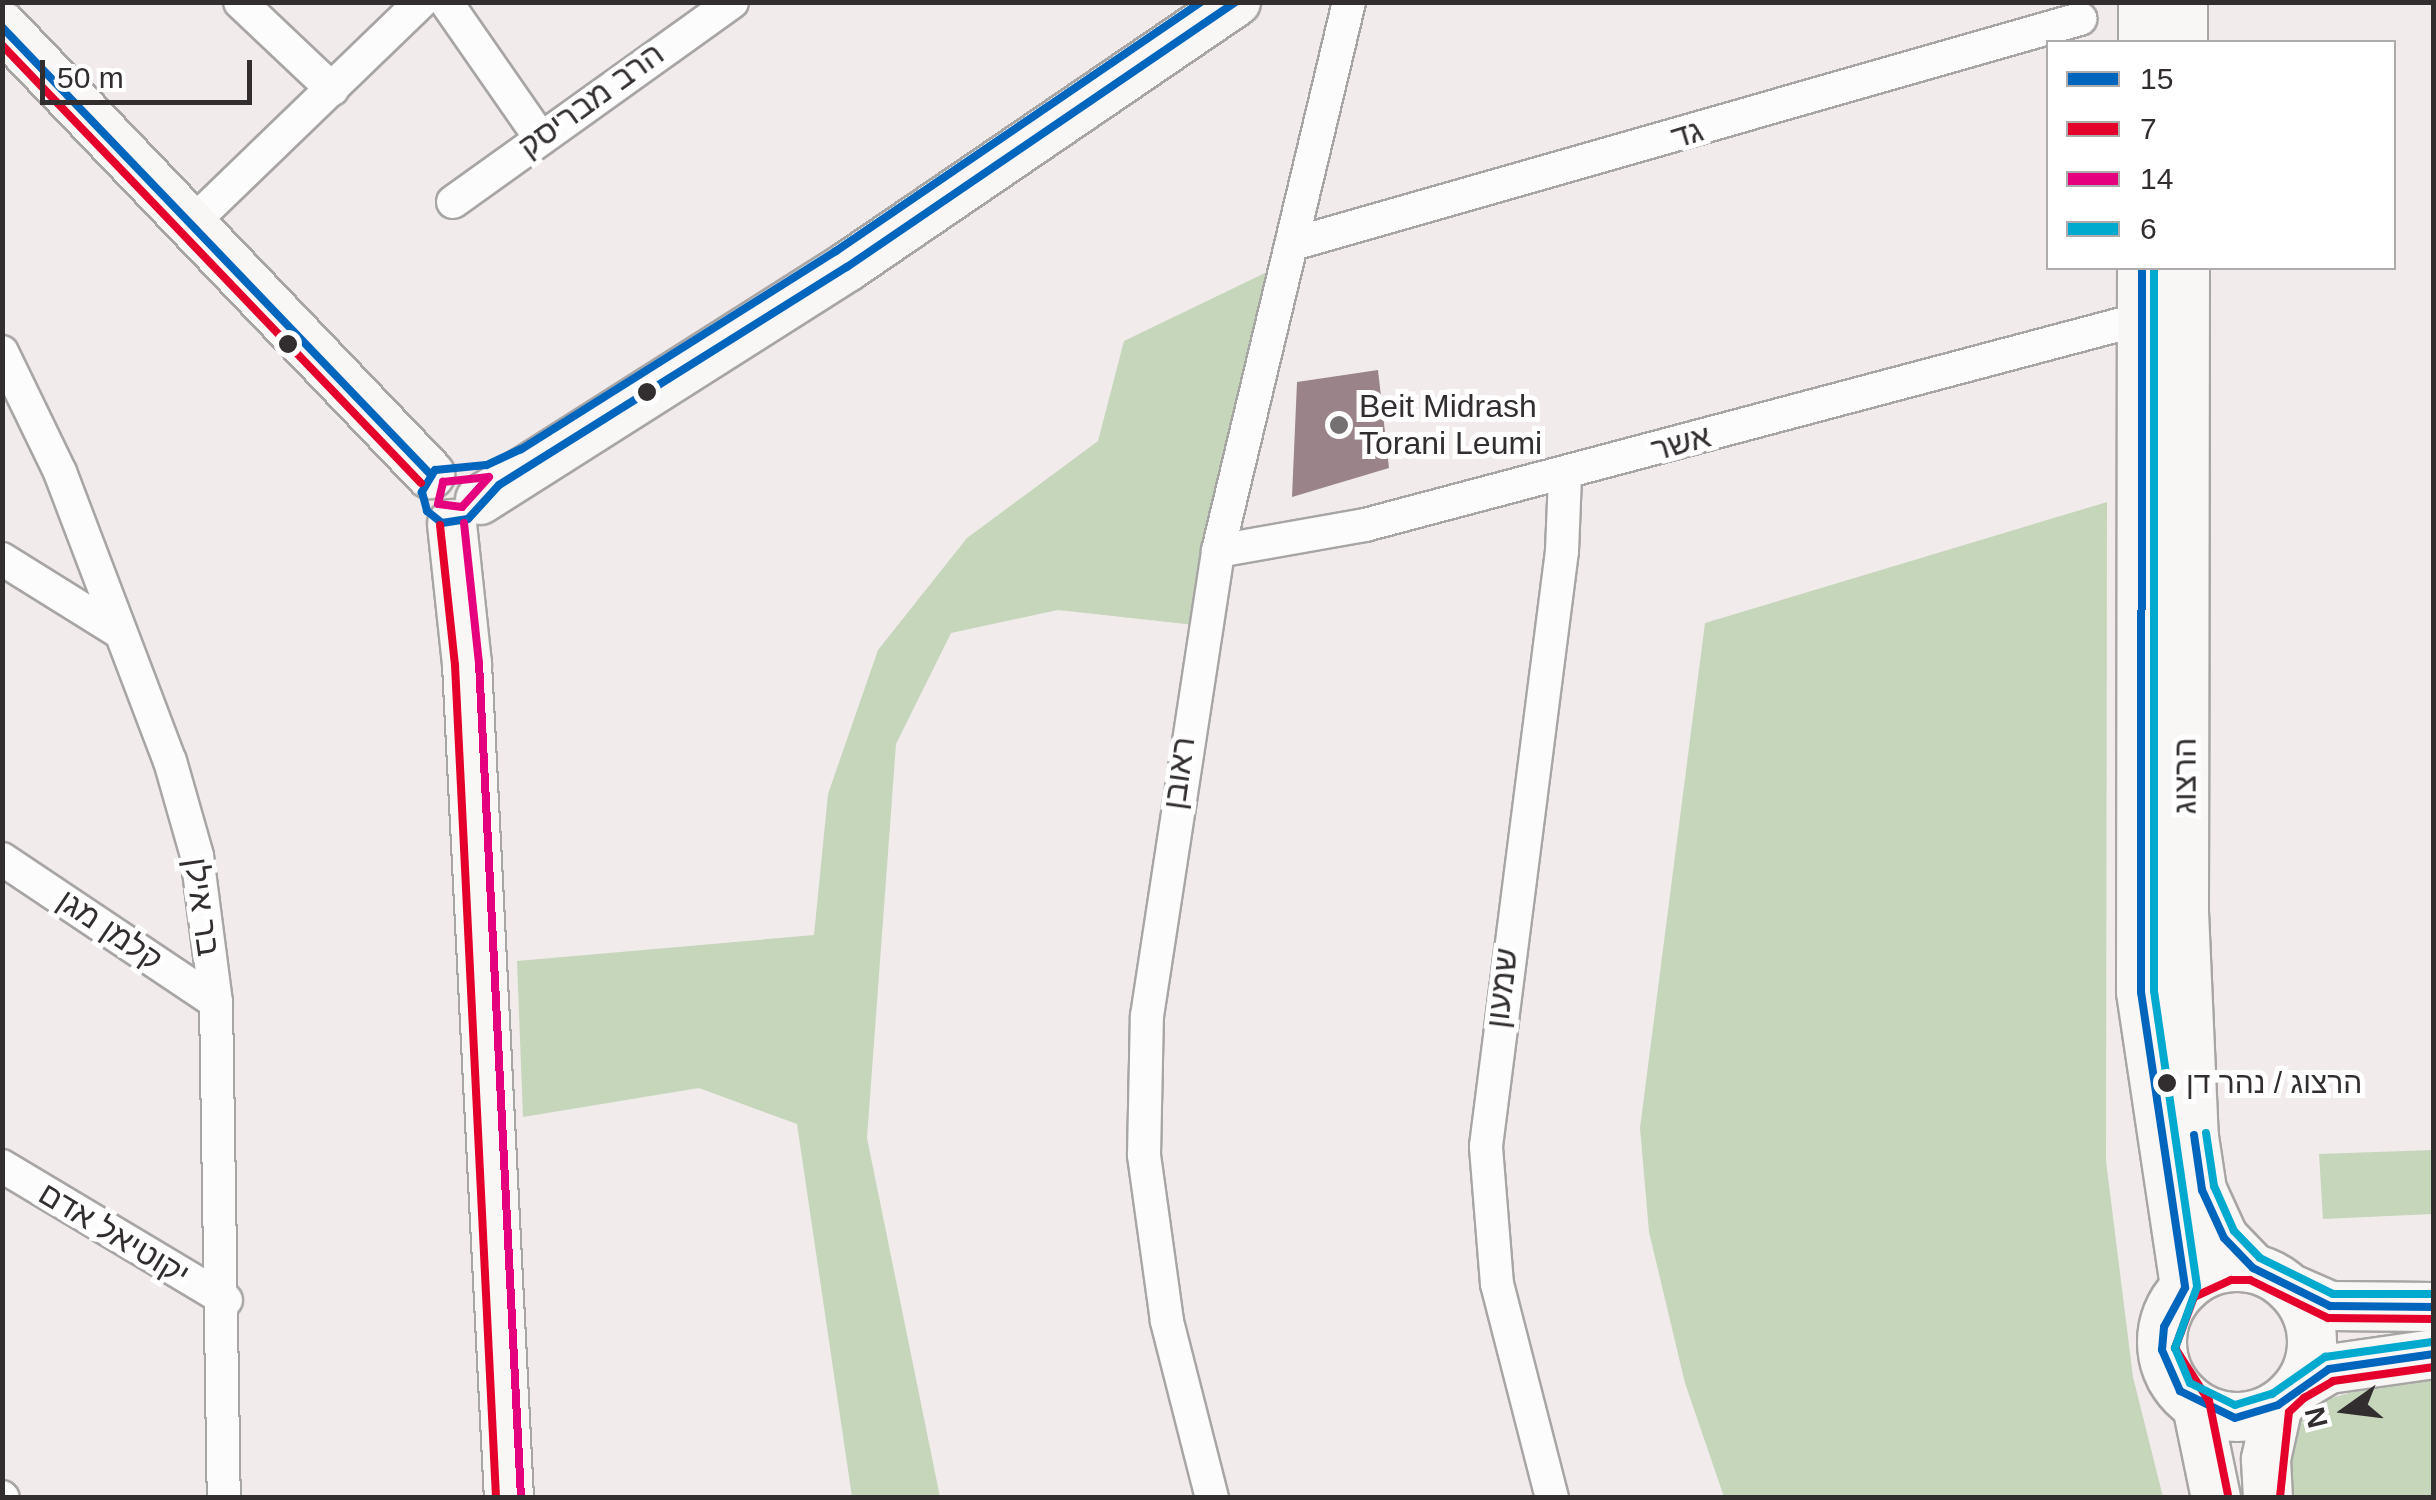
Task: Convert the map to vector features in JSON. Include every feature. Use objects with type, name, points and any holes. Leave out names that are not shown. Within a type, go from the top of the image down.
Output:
[{"type":"street","points":[[240,2],[332,89]]},
{"type":"street","points":[[190,225],[421,2]]},
{"type":"street","points":[[446,2],[539,136]]},
{"type":"street","name":"הרב מבריסק","points":[[453,202],[539,136],[732,2]]},
{"type":"street","points":[[456,492],[733,317],[1202,2]]},
{"type":"street","points":[[456,492],[847,267],[1236,2]]},
{"type":"street","name":"ראובן","points":[[1320,2],[1334,55]]},
{"type":"street","name":"ראובן","points":[[1212,1498],[1167,1321],[1144,1155],[1146,1016],[1218,551],[1349,2]]},
{"type":"street","points":[[2142,40],[2143,2]]},
{"type":"street","points":[[2183,2],[2183,40]]},
{"type":"street","name":"גד","points":[[1293,244],[2080,19]]},
{"type":"street","points":[[2,26],[190,225],[456,492],[509,1498]]},
{"type":"street","points":[[2142,270],[2141,992],[2186,1288]]},
{"type":"street","name":"הרצוג","points":[[2184,270],[2184,912],[2194,1136],[2202,1190],[2224,1238],[2271,1278]]},
{"type":"street","name":"אשר","points":[[1218,551],[1365,525],[1564,475],[2141,319]]},
{"type":"street","name":"בר אילן","points":[[2,352],[60,472],[121,633],[197,856],[216,1002],[226,1300],[224,1498]]},
{"type":"street","name":"שמעון","points":[[1552,1498],[1497,1284],[1486,1146],[1562,550],[1564,475]]},
{"type":"street","points":[[2,558],[121,633]]},
{"type":"street","name":"קלמן מגן","points":[[2,860],[216,1002]]},
{"type":"street","name":"יקוטיאל אדם","points":[[2,1166],[226,1300]]},
{"type":"street","points":[[2434,1307],[2330,1306],[2271,1278],[2228,1268],[2186,1288],[2164,1327],[2162,1350],[2180,1391],[2197,1406],[2235,1418],[2288,1397],[2342,1366],[2434,1354]]},
{"type":"street","points":[[2268,1498],[2266,1459],[2288,1397],[2312,1348],[2306,1310],[2271,1278]]},
{"type":"street","points":[[2197,1406],[2216,1498]]},
{"type":"green space","points":[[1267,272],[1204,626],[1058,610],[951,633],[896,744],[867,1138],[940,1497],[852,1497],[797,1124],[699,1088],[523,1117],[517,961],[814,935],[828,794],[878,650],[967,538],[1098,441],[1124,341]]},
{"type":"green space","points":[[2107,502],[2106,1161],[2133,1377],[2163,1497],[1724,1497],[1685,1383],[1649,1232],[1640,1128],[1705,623]]},
{"type":"green space","points":[[2433,1150],[2433,1214],[2323,1219],[2319,1154]]},
{"type":"green space","points":[[2405,1377],[2433,1377],[2433,1497],[2289,1497],[2284,1471],[2291,1429],[2307,1405]]},
{"type":"building","name":"Beit Midrash Torani Leumi","points":[[1378,370],[1389,468],[1292,497],[1297,382]]},
{"type":"transit line","name":"15","points":[[1201,2],[836,251],[521,449],[486,465],[435,470],[422,492],[427,511],[442,523],[468,519],[499,485],[847,267],[1235,2]]},
{"type":"transit line","name":"15","points":[[2,27],[430,474]]},
{"type":"transit line","name":"7","points":[[2,45],[421,483]]},
{"type":"transit line","name":"15","points":[[2142,270],[2141,992],[2185,1288],[2164,1327],[2162,1350],[2180,1391],[2235,1418],[2278,1405],[2329,1369],[2434,1354]]},
{"type":"transit line","name":"6","points":[[2154,270],[2154,991],[2197,1287],[2175,1348],[2190,1383],[2235,1405],[2272,1394],[2325,1357],[2432,1342]]},
{"type":"transit line","name":"14","points":[[489,477],[462,507],[438,504],[443,482],[489,477]]},
{"type":"transit line","name":"14","points":[[464,523],[479,663],[521,1497]]},
{"type":"transit line","name":"7","points":[[440,525],[455,665],[496,1498]]},
{"type":"transit line","name":"6","points":[[2206,1133],[2214,1186],[2234,1231],[2260,1258],[2333,1294],[2434,1294]]},
{"type":"transit line","name":"15","points":[[2194,1135],[2202,1190],[2224,1238],[2253,1268],[2330,1306],[2434,1307]]},
{"type":"transit line","name":"7","points":[[2228,1495],[2209,1401],[2175,1348],[2194,1297],[2231,1280],[2250,1280],[2328,1318],[2434,1319]]},
{"type":"transit line","name":"7","points":[[2280,1497],[2289,1412],[2304,1398],[2333,1381],[2434,1367]]},
{"type":"place","name":"Beit Midrash Torani Leumi","points":[[1339,425]]},
{"type":"place","name":"הרצוג / נהר דן","points":[[2167,1083]]}]
